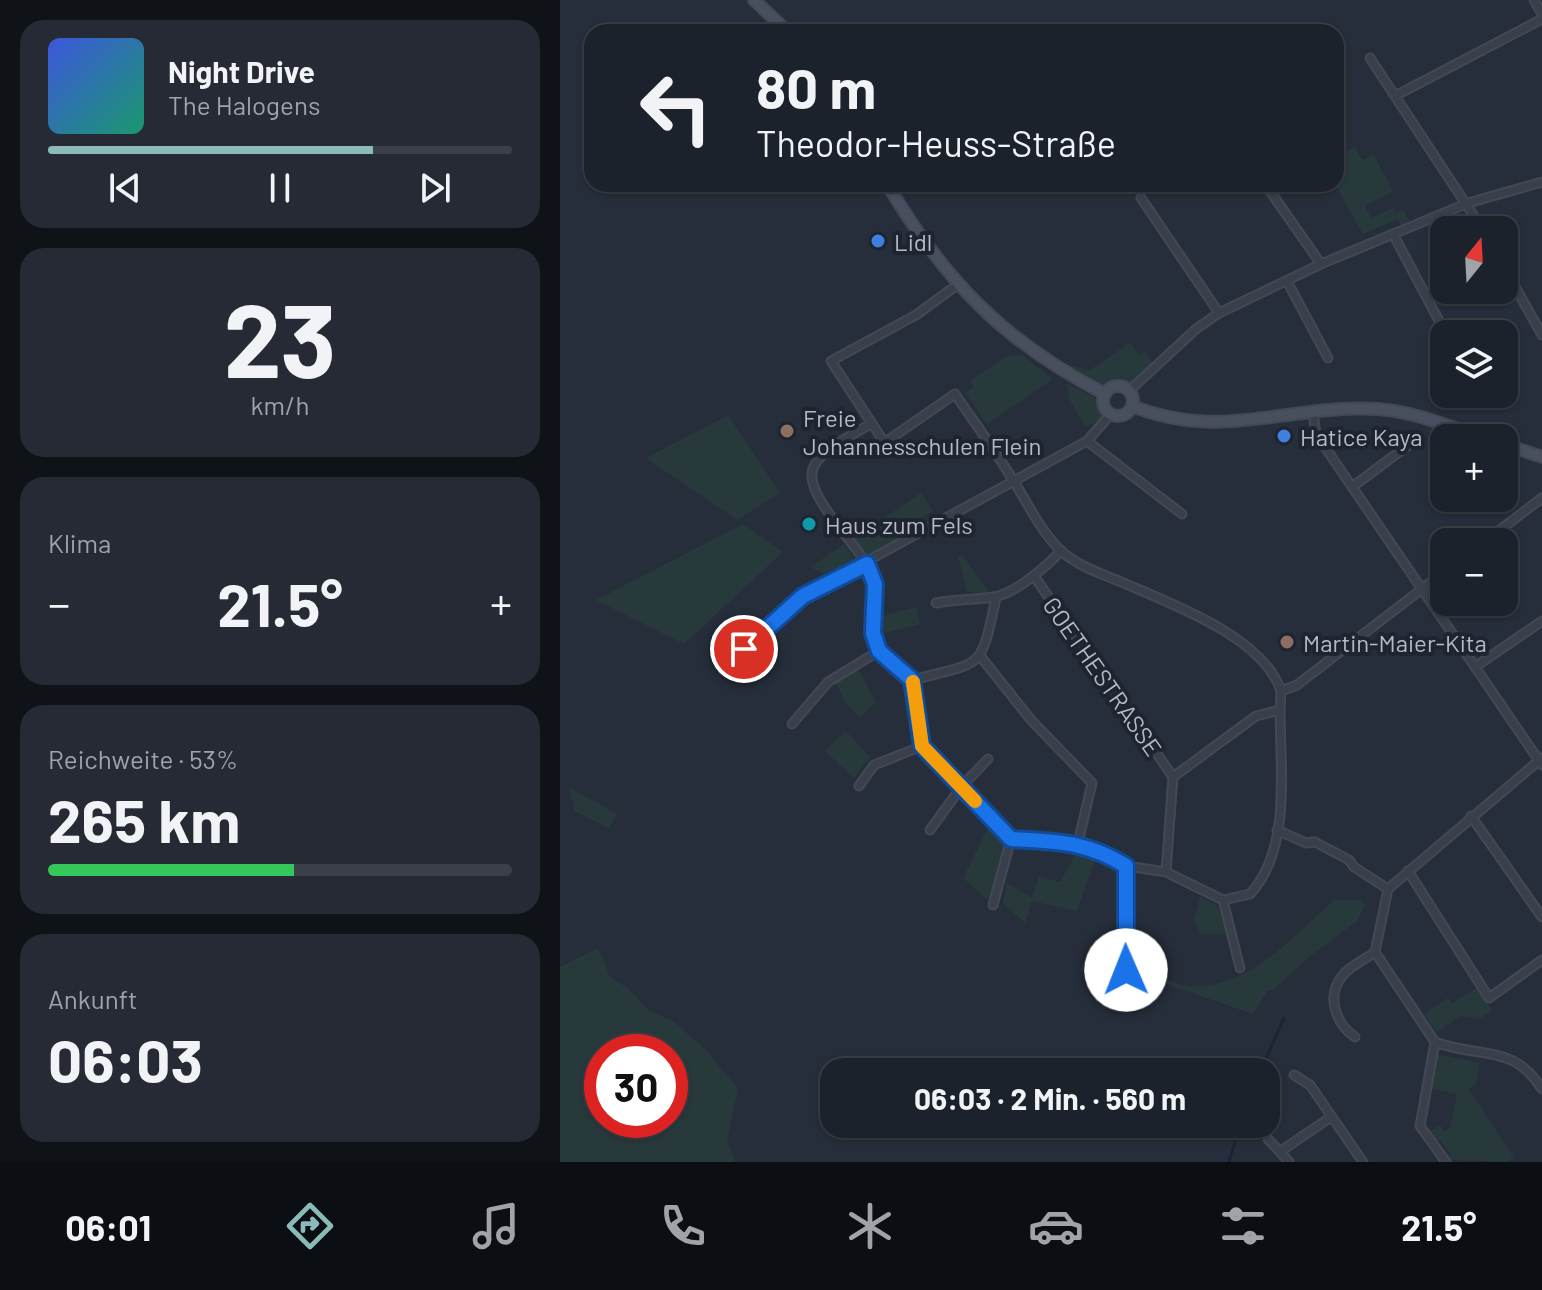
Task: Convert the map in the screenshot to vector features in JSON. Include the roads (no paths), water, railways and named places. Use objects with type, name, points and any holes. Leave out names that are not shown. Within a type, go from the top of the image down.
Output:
[{"type":"main road","points":[[754,0],[780,24]]},
{"type":"main road","points":[[892,192],[957,285],[1028,350],[1105,394]]},
{"type":"main road","points":[[1105,394],[1116,386],[1129,391],[1132,406]]},
{"type":"main road","points":[[1105,394],[1105,407],[1111,414],[1121,415],[1132,406]]},
{"type":"main road","points":[[1132,406],[1166,417],[1212,423],[1313,413],[1388,410],[1436,424]]},
{"type":"main road","points":[[1518,449],[1542,457]]},
{"type":"street","points":[[1395,96],[1542,17],[1534,0]]},
{"type":"street","points":[[1370,58],[1475,216]]},
{"type":"street","points":[[1129,391],[1196,329],[1219,313],[1321,264],[1468,203],[1542,182]]},
{"type":"street","points":[[1271,192],[1321,264]]},
{"type":"street","points":[[1141,198],[1219,313]]},
{"type":"street","points":[[1393,234],[1439,320]]},
{"type":"street","points":[[1287,281],[1328,358]]},
{"type":"street","points":[[872,423],[820,458],[812,471],[818,495],[867,564],[875,584],[873,633],[879,651],[912,680],[922,746],[1011,839],[1078,843],[1101,851],[1126,866],[1166,872],[1223,900],[1250,894],[1259,884],[1277,830],[1281,691],[1276,678],[1241,642],[1167,602],[1085,566],[1061,550],[955,394],[887,441],[831,361],[916,315],[957,285]]},
{"type":"street","points":[[1518,292],[1542,335]]},
{"type":"street","points":[[1313,413],[1316,434],[1541,761],[1471,816],[1388,889],[1375,952],[1342,975],[1339,983],[1334,1012],[1344,1029],[1355,1037]]},
{"type":"street","points":[[723,670],[777,615],[803,596],[867,564],[1087,441],[1111,414]]},
{"type":"street","points":[[1087,441],[1182,514]]},
{"type":"street","points":[[1352,487],[1414,441]]},
{"type":"street","points":[[1502,528],[1542,498]]},
{"type":"street","points":[[936,603],[965,597],[996,598],[1048,566],[1061,550]]},
{"type":"street","name":"GOETHESTRASSE","points":[[1034,576],[1173,777]]},
{"type":"street","points":[[1281,691],[1297,685],[1430,583]]},
{"type":"street","points":[[912,680],[973,664],[981,657],[996,598]]},
{"type":"street","points":[[1475,667],[1542,621]]},
{"type":"street","points":[[792,724],[828,682],[879,651]]},
{"type":"street","points":[[981,657],[1031,720],[1092,783],[1078,843]]},
{"type":"street","points":[[1166,872],[1173,777],[1256,716],[1280,710]]},
{"type":"street","points":[[859,786],[874,765],[922,746]]},
{"type":"street","points":[[930,830],[962,786],[988,759]]},
{"type":"street","points":[[1471,816],[1542,917]]},
{"type":"street","points":[[1277,830],[1306,843],[1315,842],[1349,860],[1354,867],[1388,889]]},
{"type":"street","points":[[993,905],[1011,839]]},
{"type":"street","points":[[1122,987],[1126,970],[1126,866]]},
{"type":"street","points":[[1408,871],[1489,998],[1542,960]]},
{"type":"street","points":[[1223,900],[1240,968]]},
{"type":"street","points":[[1375,952],[1435,1042],[1420,1126],[1446,1162]]},
{"type":"street","points":[[1435,1042],[1516,1059],[1530,1069],[1542,1089]]},
{"type":"street","points":[[1294,1075],[1310,1085],[1363,1162]]},
{"type":"street","points":[[1281,1151],[1331,1117]]},
{"type":"street","points":[[1268,1139],[1289,1162]]},
{"type":"waterway","points":[[1266,1058],[1284,1018]]},
{"type":"waterway","points":[[1229,1162],[1236,1138]]},
{"type":"place","name":"Lidl","points":[[878,241]]},
{"type":"place","name":"Freie Johannesschulen Flein","points":[[787,431]]},
{"type":"place","name":"Hatice Kaya","points":[[1284,436]]},
{"type":"place","name":"Haus zum Fels","points":[[809,524]]},
{"type":"place","name":"Martin-Maier-Kita","points":[[1287,642]]}]
